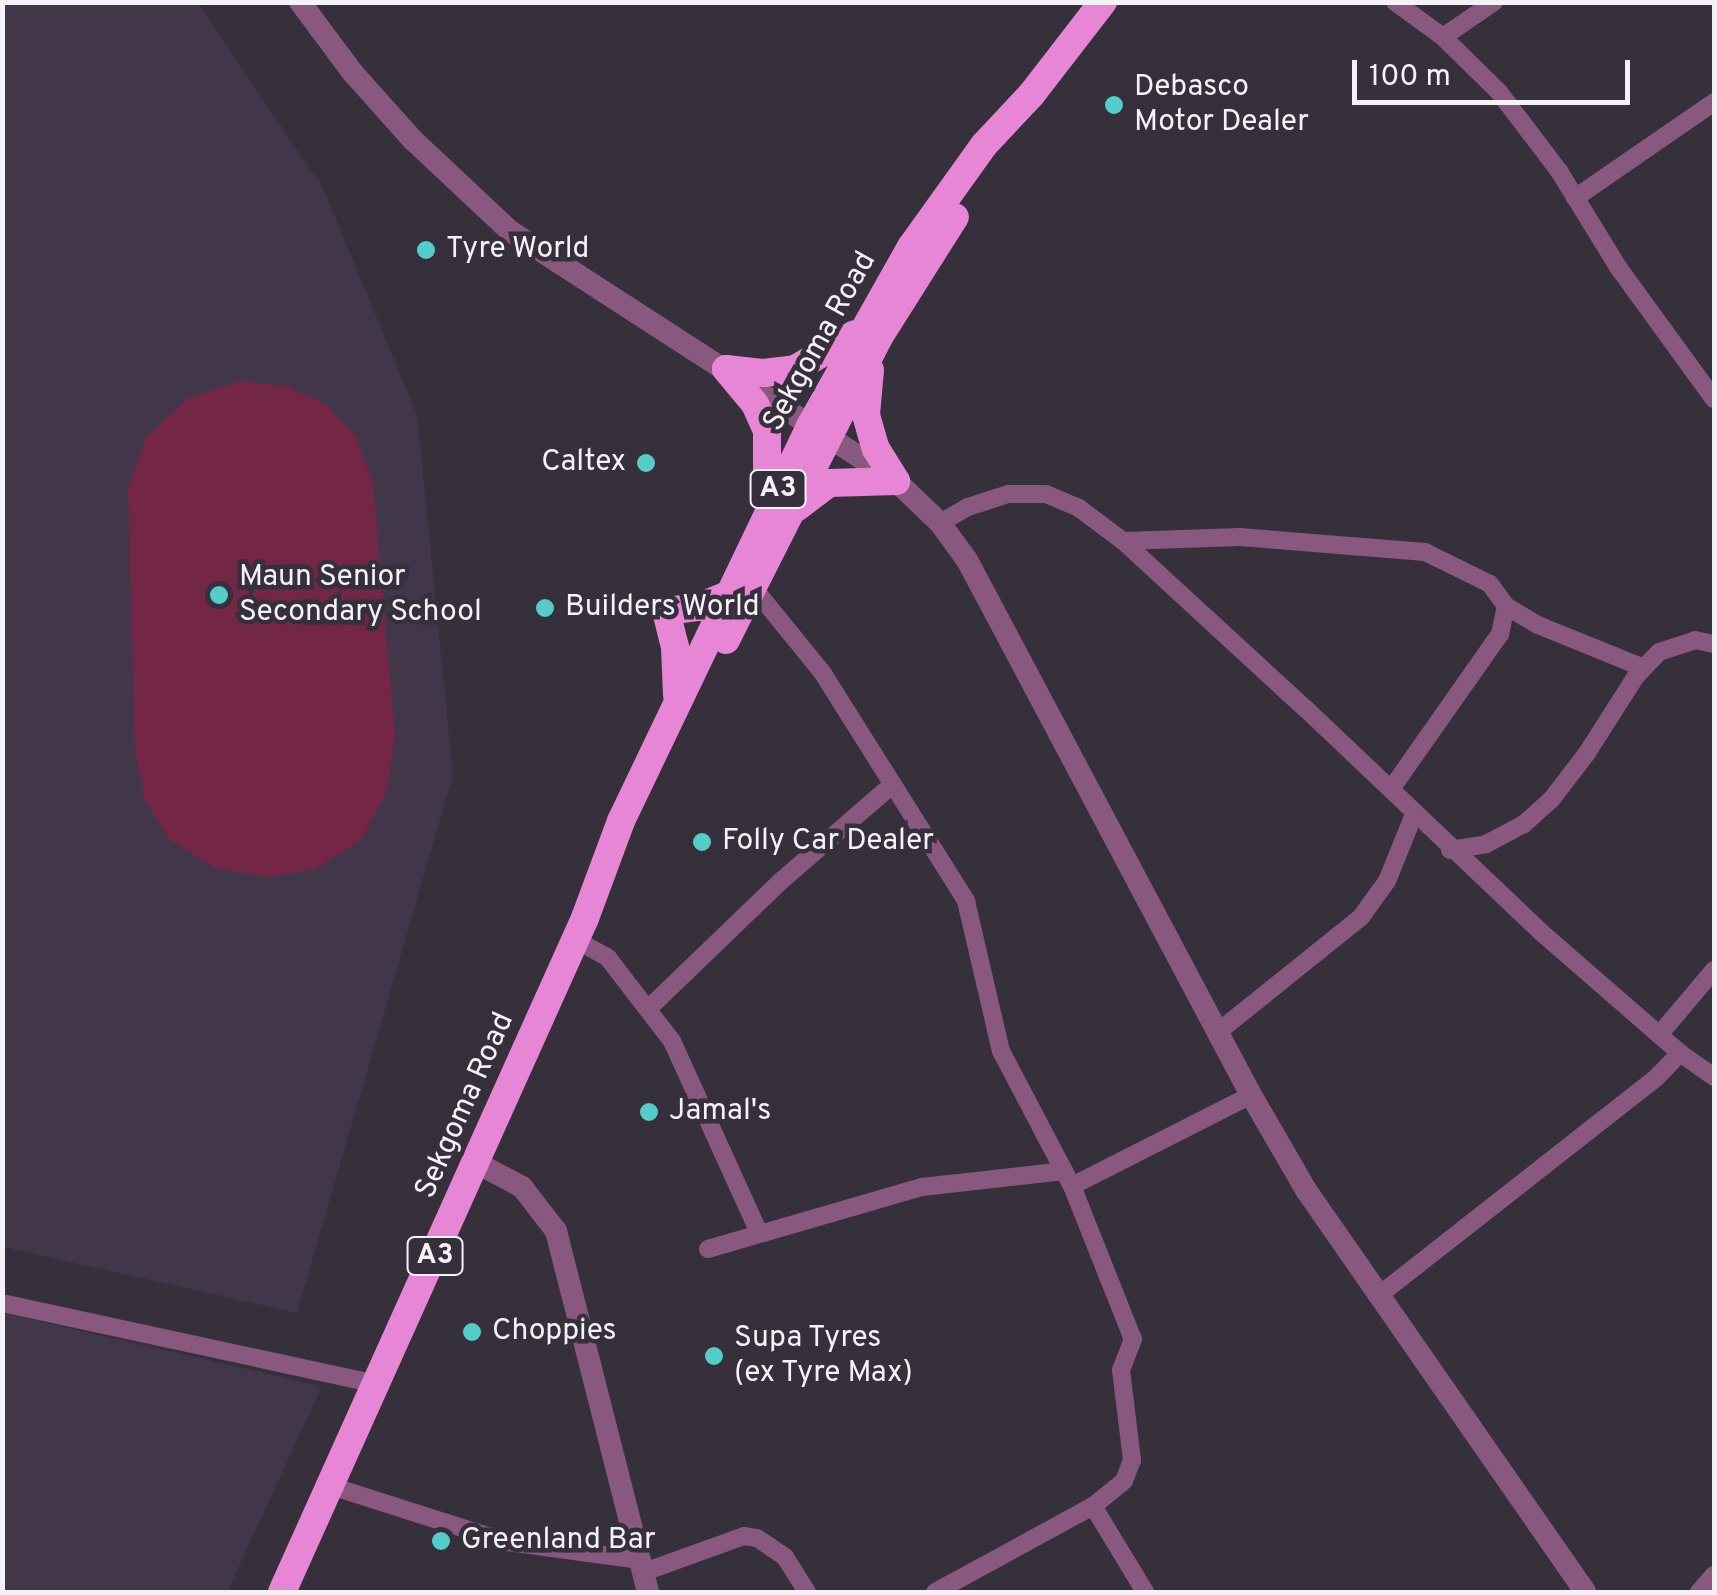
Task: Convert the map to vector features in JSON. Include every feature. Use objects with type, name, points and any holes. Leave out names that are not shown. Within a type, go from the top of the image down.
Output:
[{"type":"highway","name":"Sekgoma Road","points":[[580,929],[639,827],[739,590],[911,248],[984,145],[1031,95],[1103,2]]},
{"type":"highway","points":[[726,369],[764,373],[795,369],[871,332]]},
{"type":"highway","points":[[871,332],[864,400],[876,449],[896,480]]},
{"type":"highway","points":[[726,369],[755,404],[767,431],[775,515],[829,483],[896,480]]},
{"type":"highway","points":[[676,704],[678,675],[666,611],[698,607],[739,590]]},
{"type":"highway","name":"Sekgoma Road","points":[[282,1592],[478,1163],[580,929],[621,821],[676,704],[739,590]]},
{"type":"street","points":[[300,2],[353,73],[462,190],[572,275],[896,480],[940,523],[967,560],[1250,1095],[1306,1190],[1585,1592]]},
{"type":"street","points":[[1395,2],[1443,37],[1499,92],[1714,399]]},
{"type":"street","points":[[1443,37],[1494,2]]},
{"type":"street","points":[[1575,198],[1714,102]]},
{"type":"street","points":[[940,523],[968,507],[1008,494],[1046,494],[1079,508],[1123,542],[1392,789],[1450,850],[1659,1035],[1714,1077]]},
{"type":"street","points":[[1123,542],[1240,537],[1425,552],[1490,584],[1506,606],[1538,625],[1644,668]]},
{"type":"street","points":[[739,590],[822,672],[966,900],[1002,1051],[1068,1179],[1133,1339],[1121,1370],[1131,1471],[1092,1506],[937,1592]]},
{"type":"street","points":[[1392,789],[1500,634],[1506,606]]},
{"type":"street","points":[[1450,850],[1486,844],[1524,824],[1550,800],[1644,668],[1674,645],[1695,640],[1714,644]]},
{"type":"street","points":[[650,1007],[781,881],[893,784]]},
{"type":"street","points":[[1218,1032],[1360,917],[1387,880],[1415,812]]},
{"type":"street","points":[[580,929],[650,1007],[672,1041],[759,1233]]},
{"type":"street","points":[[1659,1035],[1714,970]]},
{"type":"street","points":[[1378,1296],[1658,1077],[1680,1052]]},
{"type":"street","points":[[708,1250],[922,1187],[1068,1179],[1250,1095]]},
{"type":"street","points":[[478,1163],[522,1187],[556,1231],[644,1575]]},
{"type":"street","points":[[2,1303],[378,1384]]},
{"type":"street","points":[[331,1486],[506,1542],[644,1575],[744,1536],[757,1538],[785,1557],[807,1592]]},
{"type":"street","points":[[1092,1506],[1146,1592]]},
{"type":"street","points":[[1699,1592],[1714,1575]]},
{"type":"shaded area","name":"Maun Senior Secondary School","points":[[3,3],[198,3],[323,188],[417,415],[453,775],[297,1313],[3,1247]]},
{"type":"shaded area","points":[[240,381],[286,386],[327,405],[355,435],[373,482],[395,736],[387,790],[361,840],[316,869],[269,877],[216,869],[169,839],[145,800],[135,749],[128,489],[146,437],[187,399]]},
{"type":"shaded area","points":[[3,1313],[322,1386],[227,1592],[3,1592]]},
{"type":"place","name":"Debasco Motor Dealer","points":[[1114,105]]},
{"type":"place","name":"Tyre World","points":[[426,250]]},
{"type":"place","name":"Caltex","points":[[646,463]]},
{"type":"place","name":"Maun Senior Secondary School","points":[[219,595]]},
{"type":"place","name":"Builders World","points":[[545,608]]},
{"type":"place","name":"Folly Car Dealer","points":[[702,842]]},
{"type":"place","name":"Jamal's","points":[[649,1112]]},
{"type":"place","name":"Choppies","points":[[472,1332]]},
{"type":"place","name":"Supa Tyres (ex Tyre Max)","points":[[714,1356]]},
{"type":"place","name":"Greenland Bar","points":[[441,1541]]}]
